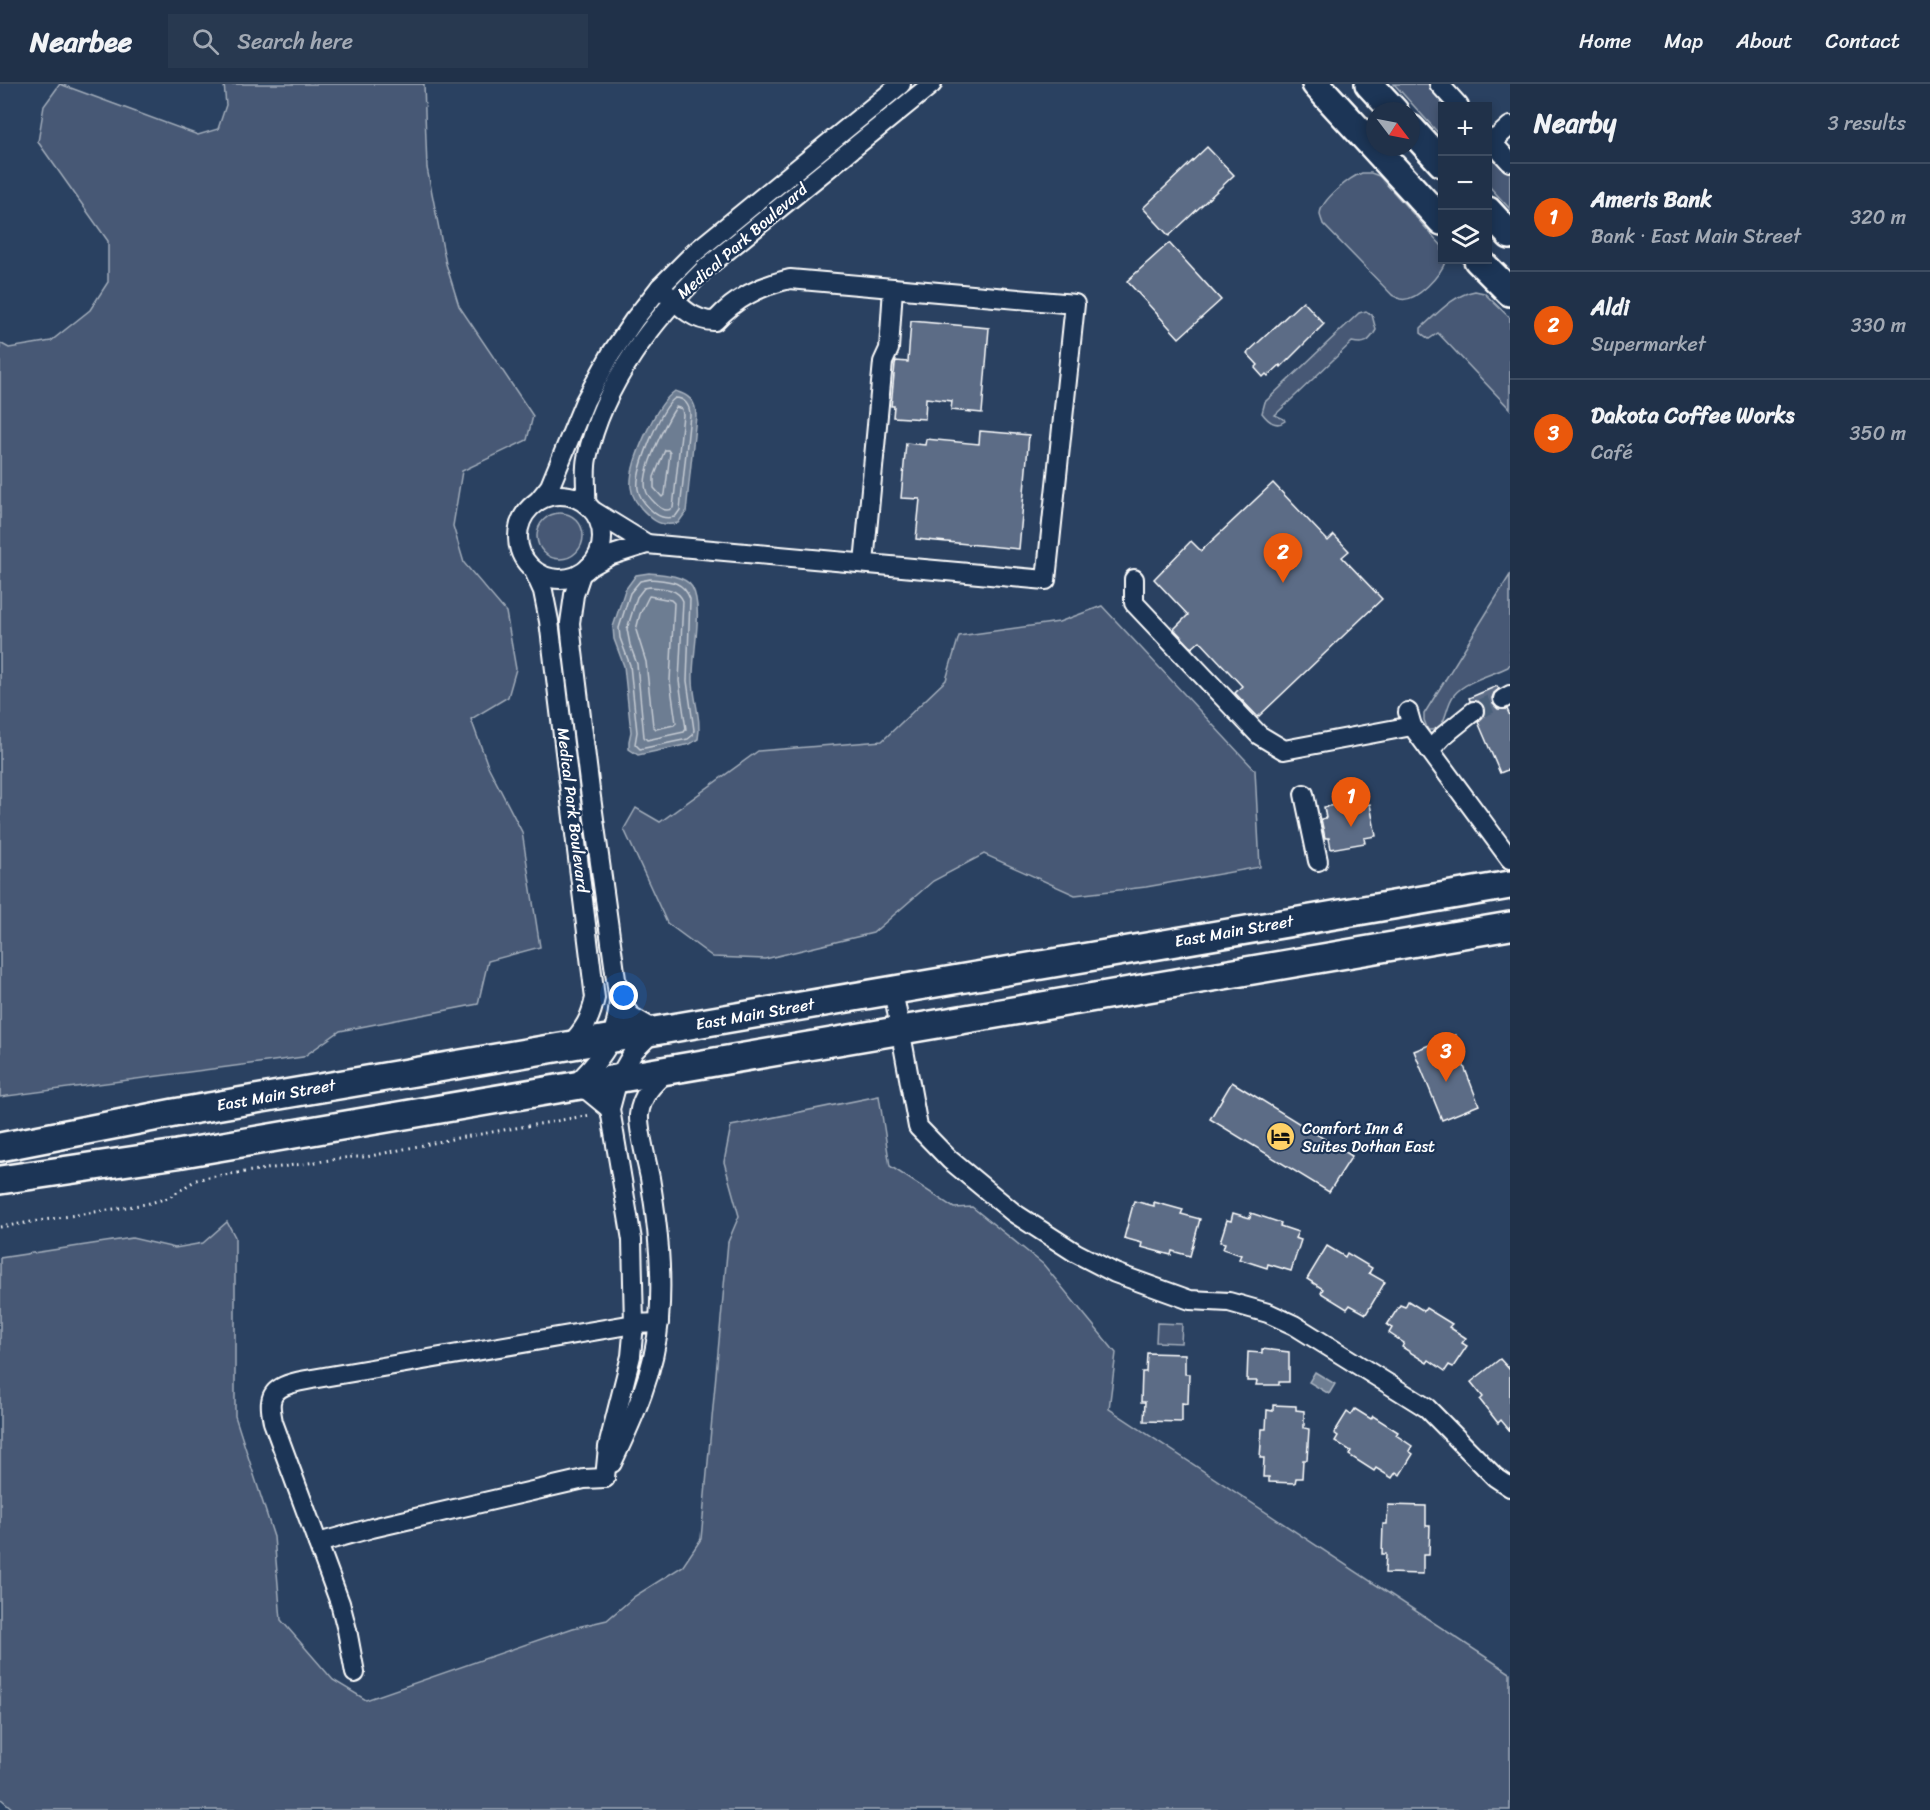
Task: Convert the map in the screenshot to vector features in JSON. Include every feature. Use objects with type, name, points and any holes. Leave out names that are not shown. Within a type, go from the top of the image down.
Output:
[{"type":"highway","points":[[1316,84],[1366,109]]},
{"type":"highway","points":[[1369,84],[1376,102]]},
{"type":"highway","points":[[1420,139],[1438,158]]},
{"type":"highway","points":[[1405,156],[1438,212]]},
{"type":"highway","points":[[1492,216],[1510,235]]},
{"type":"highway","points":[[1482,264],[1510,292]]},
{"type":"highway","name":"East Main Street","points":[[0,1147],[174,1113],[1510,885]]},
{"type":"highway","points":[[0,1180],[177,1154],[1510,926]]},
{"type":"street","name":"Medical Park Boulevard","points":[[538,501],[550,486],[585,401],[610,354],[660,287],[694,253],[901,84]]},
{"type":"street","name":"Medical Park Boulevard","points":[[590,507],[587,460],[597,422],[634,353],[674,300],[707,267],[932,84]]},
{"type":"street","points":[[1492,139],[1510,126]]},
{"type":"street","points":[[1492,142],[1510,162]]},
{"type":"street","points":[[824,146],[836,162]]},
{"type":"street","points":[[647,544],[577,498],[557,495],[538,501],[524,515],[517,535],[521,555],[534,570],[542,576],[562,580],[609,556],[647,544],[1046,580],[1076,304],[790,279],[769,284],[747,294],[728,307],[715,321],[703,322],[660,287]]},
{"type":"street","points":[[864,563],[884,362],[889,350],[893,288]]},
{"type":"street","points":[[585,570],[600,550],[602,540],[602,529],[590,507]]},
{"type":"street","name":"Medical Park Boulevard","points":[[534,570],[543,591],[549,621],[595,998],[590,1019],[584,1030],[570,1045]]},
{"type":"street","name":"Medical Park Boulevard","points":[[574,1086],[595,1065],[612,1038],[620,1001],[590,790],[570,623],[574,596],[585,570]]},
{"type":"street","points":[[1134,579],[1134,603],[1259,735],[1284,750],[1410,719],[1510,859]]},
{"type":"street","points":[[1430,750],[1443,736],[1474,711]]},
{"type":"street","points":[[571,793],[590,790]]},
{"type":"street","points":[[1304,794],[1318,861]]},
{"type":"street","points":[[893,990],[918,1127],[950,1160],[1014,1213],[1076,1253],[1115,1274],[1190,1300],[1229,1302],[1268,1312],[1294,1325],[1427,1408],[1495,1477],[1510,1487]]},
{"type":"street","points":[[605,1478],[608,1447],[631,1356],[634,1324],[632,1240],[611,1111],[618,1079],[634,1051],[655,1030],[631,1016],[620,1001]]},
{"type":"street","points":[[605,1478],[636,1412],[647,1380],[659,1323],[661,1282],[659,1232],[639,1116],[644,1097],[651,1086],[668,1071]]},
{"type":"street","points":[[574,1086],[588,1091],[611,1111]]},
{"type":"street","points":[[355,1673],[342,1612],[273,1422],[271,1402],[274,1392],[285,1386],[312,1379],[634,1324],[659,1323]]},
{"type":"street","points":[[626,1376],[647,1380]]},
{"type":"street","points":[[318,1543],[372,1528],[584,1479],[605,1478]]},
{"type":"path","points":[[0,1227],[146,1204],[168,1198],[196,1180],[209,1177],[366,1157],[452,1139],[611,1111]]},
{"type":"shaded area","points":[[60,84],[198,135],[218,129],[226,105],[224,84],[424,84],[427,168],[446,264],[459,306],[533,416],[527,440],[462,471],[453,526],[464,563],[506,612],[516,669],[508,697],[471,719],[488,766],[522,832],[540,947],[488,961],[478,1004],[340,1031],[303,1057],[0,1097],[0,343],[9,348],[51,341],[90,310],[108,282],[108,241],[38,142],[44,106]]},
{"type":"shaded area","points":[[1394,84],[1432,84],[1449,102],[1438,102],[1438,133],[1420,113],[1420,102],[1410,102]]},
{"type":"shaded area","points":[[1492,148],[1510,168],[1510,209],[1492,189]]},
{"type":"shaded area","points":[[1371,173],[1379,176],[1438,242],[1438,264],[1444,264],[1434,280],[1414,297],[1400,299],[1392,295],[1323,224],[1320,214],[1325,202],[1357,175]]},
{"type":"shaded area","points":[[1475,291],[1484,293],[1510,318],[1510,409],[1438,333],[1429,339],[1421,333],[1421,328],[1446,305],[1460,296]]},
{"type":"shaded area","points":[[1366,311],[1372,315],[1376,330],[1371,337],[1363,343],[1352,342],[1275,415],[1285,421],[1275,424],[1267,419],[1262,413],[1265,402],[1359,313]]},
{"type":"shaded area","points":[[560,513],[576,520],[583,536],[576,552],[560,559],[544,552],[537,536],[544,520]]},
{"type":"shaded area","points":[[1510,575],[1510,664],[1459,690],[1451,700],[1439,727],[1428,730],[1424,714]]},
{"type":"shaded area","points":[[1102,606],[1255,770],[1260,867],[1146,887],[1075,895],[984,854],[933,881],[873,933],[765,959],[713,957],[667,923],[624,829],[636,808],[660,822],[758,751],[882,741],[946,680],[959,636],[1059,622]]},
{"type":"shaded area","points":[[879,1096],[890,1166],[954,1208],[972,1207],[1043,1264],[1116,1353],[1109,1409],[1510,1673],[1510,1810],[14,1810],[0,1798],[0,1258],[132,1238],[175,1248],[203,1243],[227,1222],[235,1237],[235,1416],[274,1537],[281,1620],[333,1680],[366,1700],[573,1628],[607,1620],[635,1596],[683,1566],[701,1539],[728,1242],[739,1216],[724,1162],[731,1126]]},
{"type":"shaded area","points":[[1157,1323],[1182,1324],[1181,1343],[1156,1342]]},
{"type":"water","points":[[675,391],[691,399],[695,406],[696,416],[686,512],[678,523],[665,524],[651,518],[642,509],[631,487],[634,464],[645,435],[660,408]]},
{"type":"water","points":[[649,573],[684,580],[692,587],[695,596],[697,619],[693,679],[699,732],[698,739],[690,744],[638,755],[629,749],[631,732],[624,666],[614,639],[613,627],[625,590],[636,575]]},
{"type":"water","points":[[1315,1372],[1335,1384],[1329,1394],[1309,1382]]},
{"type":"building","points":[[1207,147],[1234,175],[1169,236],[1143,208]]},
{"type":"building","points":[[1169,243],[1221,300],[1179,338],[1127,281]]},
{"type":"building","points":[[1303,301],[1324,324],[1281,367],[1280,365],[1268,376],[1266,374],[1263,377],[1255,368],[1258,365],[1247,353]]},
{"type":"building","points":[[911,321],[989,328],[982,413],[951,410],[952,401],[926,398],[925,419],[893,417],[894,406],[891,406],[895,364],[896,361],[908,362]]},
{"type":"building","points":[[980,431],[1029,435],[1019,549],[916,539],[920,499],[901,498],[906,443],[925,445],[926,439],[979,444]]},
{"type":"building","points":[[1273,483],[1328,541],[1334,535],[1349,551],[1342,557],[1382,599],[1258,717],[1235,693],[1242,686],[1200,641],[1192,648],[1174,629],[1188,615],[1154,579],[1191,541],[1201,551]]},
{"type":"building","points":[[1497,686],[1499,689],[1492,698],[1493,704],[1498,709],[1507,709],[1510,716],[1510,769],[1500,773],[1478,722],[1484,716],[1485,709],[1479,701],[1470,701],[1469,698]]},
{"type":"building","points":[[1358,801],[1359,806],[1370,804],[1376,836],[1364,838],[1365,843],[1331,849],[1329,838],[1325,838],[1321,819],[1326,818],[1324,807]]},
{"type":"building","points":[[1455,1035],[1463,1055],[1460,1056],[1479,1105],[1442,1120],[1414,1051]]},
{"type":"building","name":"Comfort Inn & Suites Dothan East","points":[[1232,1082],[1352,1156],[1329,1192],[1210,1119]]},
{"type":"building","points":[[1134,1201],[1154,1206],[1154,1202],[1183,1210],[1181,1214],[1200,1219],[1190,1256],[1172,1251],[1171,1255],[1141,1247],[1142,1243],[1124,1238]]},
{"type":"building","points":[[1233,1213],[1250,1218],[1251,1213],[1281,1223],[1280,1226],[1298,1232],[1295,1238],[1301,1240],[1291,1271],[1268,1264],[1267,1268],[1239,1259],[1241,1255],[1223,1249],[1225,1243],[1220,1242],[1227,1220],[1231,1221]]},
{"type":"building","points":[[1327,1246],[1345,1257],[1347,1253],[1372,1268],[1369,1273],[1385,1282],[1366,1314],[1350,1305],[1347,1309],[1321,1293],[1323,1289],[1307,1279]]},
{"type":"building","points":[[1408,1301],[1424,1311],[1426,1308],[1452,1324],[1449,1327],[1466,1338],[1462,1343],[1467,1346],[1453,1367],[1449,1365],[1445,1371],[1429,1360],[1427,1363],[1402,1347],[1404,1343],[1389,1333],[1392,1328],[1387,1325],[1400,1305],[1405,1307]]},
{"type":"building","points":[[1262,1349],[1289,1352],[1289,1382],[1279,1382],[1279,1385],[1256,1385],[1257,1381],[1247,1381],[1248,1352],[1262,1353]]},
{"type":"building","points":[[1147,1353],[1185,1354],[1185,1374],[1189,1374],[1188,1404],[1182,1403],[1182,1422],[1144,1421],[1145,1402],[1141,1402],[1142,1372],[1146,1372]]},
{"type":"building","points":[[1500,1359],[1510,1370],[1510,1431],[1501,1420],[1498,1423],[1480,1400],[1483,1397],[1471,1382]]},
{"type":"building","points":[[1273,1405],[1296,1406],[1296,1410],[1304,1411],[1304,1428],[1309,1429],[1307,1460],[1303,1460],[1302,1478],[1296,1478],[1295,1483],[1269,1482],[1269,1477],[1263,1477],[1264,1458],[1260,1458],[1262,1429],[1266,1429],[1267,1410],[1273,1411]]},
{"type":"building","points":[[1355,1409],[1371,1419],[1373,1416],[1398,1432],[1396,1435],[1412,1446],[1409,1451],[1413,1454],[1400,1475],[1396,1472],[1392,1478],[1376,1468],[1374,1471],[1349,1455],[1351,1451],[1335,1441],[1338,1436],[1334,1433],[1347,1412],[1351,1415]]},
{"type":"building","points":[[1388,1505],[1426,1506],[1426,1526],[1430,1526],[1429,1555],[1423,1555],[1423,1574],[1385,1573],[1386,1554],[1382,1554],[1383,1524],[1387,1524]]},
{"type":"tunnel","points":[[1474,711],[1503,699]]},
{"type":"place","name":"Aldi","points":[[1283,583]]},
{"type":"place","name":"Ameris Bank","points":[[1351,827]]},
{"type":"place","name":"Dakota Coffee Works","points":[[1446,1082]]},
{"type":"place","name":"Comfort Inn & Suites Dothan East","points":[[1281,1137]]}]
